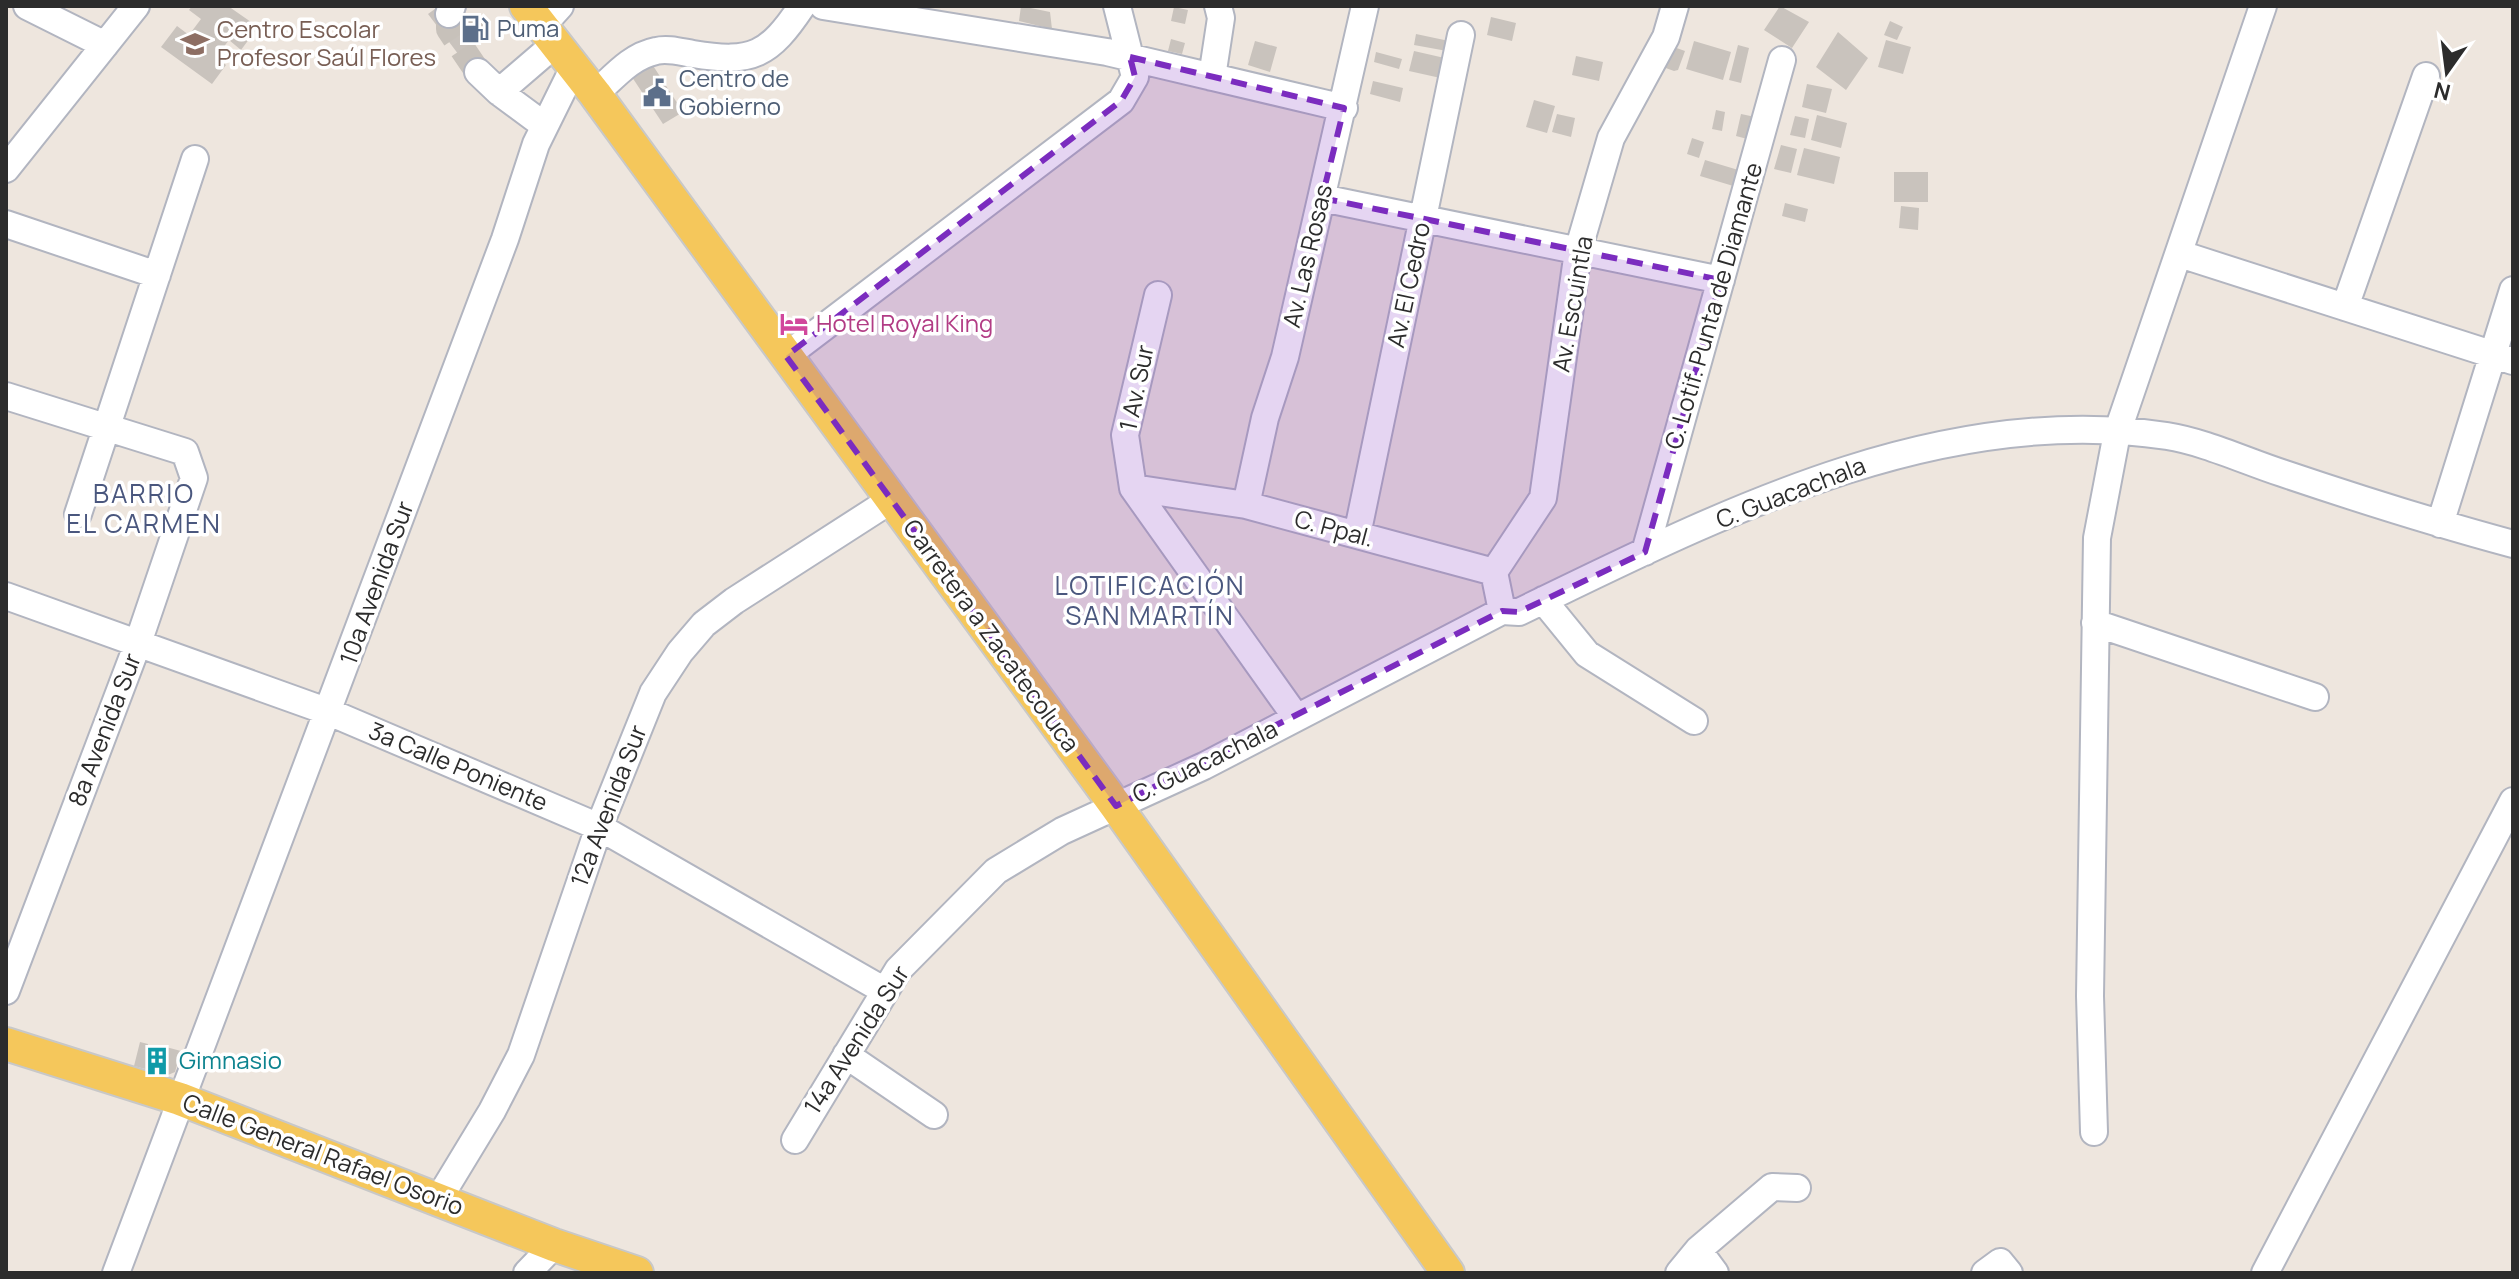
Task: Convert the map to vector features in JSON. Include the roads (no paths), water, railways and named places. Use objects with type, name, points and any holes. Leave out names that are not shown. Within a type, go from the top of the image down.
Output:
[{"type":"main road","name":"Carretera a Zacatecoluca","points":[[551,30],[1116,806],[1448,1273]]},
{"type":"main road","name":"Calle General Rafael Osorio","points":[[6,1044],[180,1099],[554,1245],[637,1273]]},
{"type":"street","points":[[27,6],[105,45]]},
{"type":"street","points":[[6,169],[136,6]]},
{"type":"street","points":[[595,94],[635,58],[658,50],[726,60],[766,50],[779,40],[802,6]]},
{"type":"street","points":[[823,6],[1130,57],[1344,108]]},
{"type":"street","points":[[786,356],[1121,101],[1135,77],[1117,6]]},
{"type":"street","points":[[1212,77],[1221,18],[1218,6]]},
{"type":"street","name":"Av. Las Rosas","points":[[1246,505],[1265,418],[1285,357],[1365,6]]},
{"type":"street","name":"Av. Escuintla","points":[[1494,572],[1543,498],[1578,251],[1611,138],[1666,37],[1675,6]]},
{"type":"street","points":[[2094,1132],[2090,996],[2097,538],[2117,433],[2263,6]]},
{"type":"street","points":[[499,92],[551,30]]},
{"type":"street","name":"10a Avenida Sur","points":[[116,1273],[329,712],[545,126],[551,30]]},
{"type":"street","name":"Av. El Cedro","points":[[1357,535],[1461,35]]},
{"type":"street","name":"C. Lotif. Punta de Diamante","points":[[1645,552],[1782,60]]},
{"type":"street","points":[[478,72],[545,126]]},
{"type":"street","points":[[2345,307],[2426,76]]},
{"type":"street","points":[[78,514],[195,159]]},
{"type":"street","points":[[1322,198],[1721,280]]},
{"type":"street","points":[[6,224],[157,275]]},
{"type":"street","points":[[2180,254],[2503,358]]},
{"type":"street","points":[[2440,524],[2503,358],[2513,290]]},
{"type":"street","name":"1 Av. Sur","points":[[1158,295],[1125,435],[1133,488],[1296,717]]},
{"type":"street","points":[[6,396],[107,428]]},
{"type":"street","name":"8a Avenida Sur","points":[[6,991],[191,496],[192,466],[185,452],[107,428]]},
{"type":"street","name":"C. Guacachala","points":[[1116,806],[1204,766],[1502,611],[1519,612],[1645,552],[1863,463],[1984,438],[2067,431],[2169,436],[2440,524],[2513,544]]},
{"type":"street","name":"C. Ppal.","points":[[1133,488],[1246,505],[1494,572]]},
{"type":"street","name":"12a Avenida Sur","points":[[438,1200],[492,1111],[521,1055],[599,827],[653,693],[680,652],[704,624],[891,500]]},
{"type":"street","points":[[1494,572],[1502,611]]},
{"type":"street","name":"3a Calle Poniente","points":[[6,596],[329,712],[599,827],[885,991]]},
{"type":"street","points":[[1543,600],[1587,654],[1694,721]]},
{"type":"street","points":[[2095,623],[2315,697]]},
{"type":"street","points":[[2265,1273],[2513,801]]},
{"type":"street","name":"14a Avenida Sur","points":[[795,1140],[898,970],[996,871],[1062,831],[1116,806]]},
{"type":"street","points":[[846,1055],[934,1115]]},
{"type":"street","points":[[1679,1273],[1698,1250],[1772,1187],[1797,1188]]},
{"type":"street","points":[[527,1273],[554,1245]]},
{"type":"street","points":[[1698,1250],[1715,1273]]},
{"type":"street","points":[[1985,1273],[2000,1262],[2009,1273]]},
{"type":"tunnel","points":[[449,14],[449,29],[478,72]]},
{"type":"place","name":"Puma","points":[[475,29]]},
{"type":"place","name":"Centro Escolar Profesor Saúl Flores","points":[[195,44]]},
{"type":"place","name":"Centro de Gobierno","points":[[657,93]]},
{"type":"place","name":"Hotel Royal King","points":[[794,324]]},
{"type":"place","name":"Gimnasio","points":[[157,1061]]},
{"type":"district","name":"BARRIO EL CARMEN","points":[[144,509]]},
{"type":"district","name":"LOTIFICACIÓN SAN MARTÍN","points":[[1150,601]]}]
